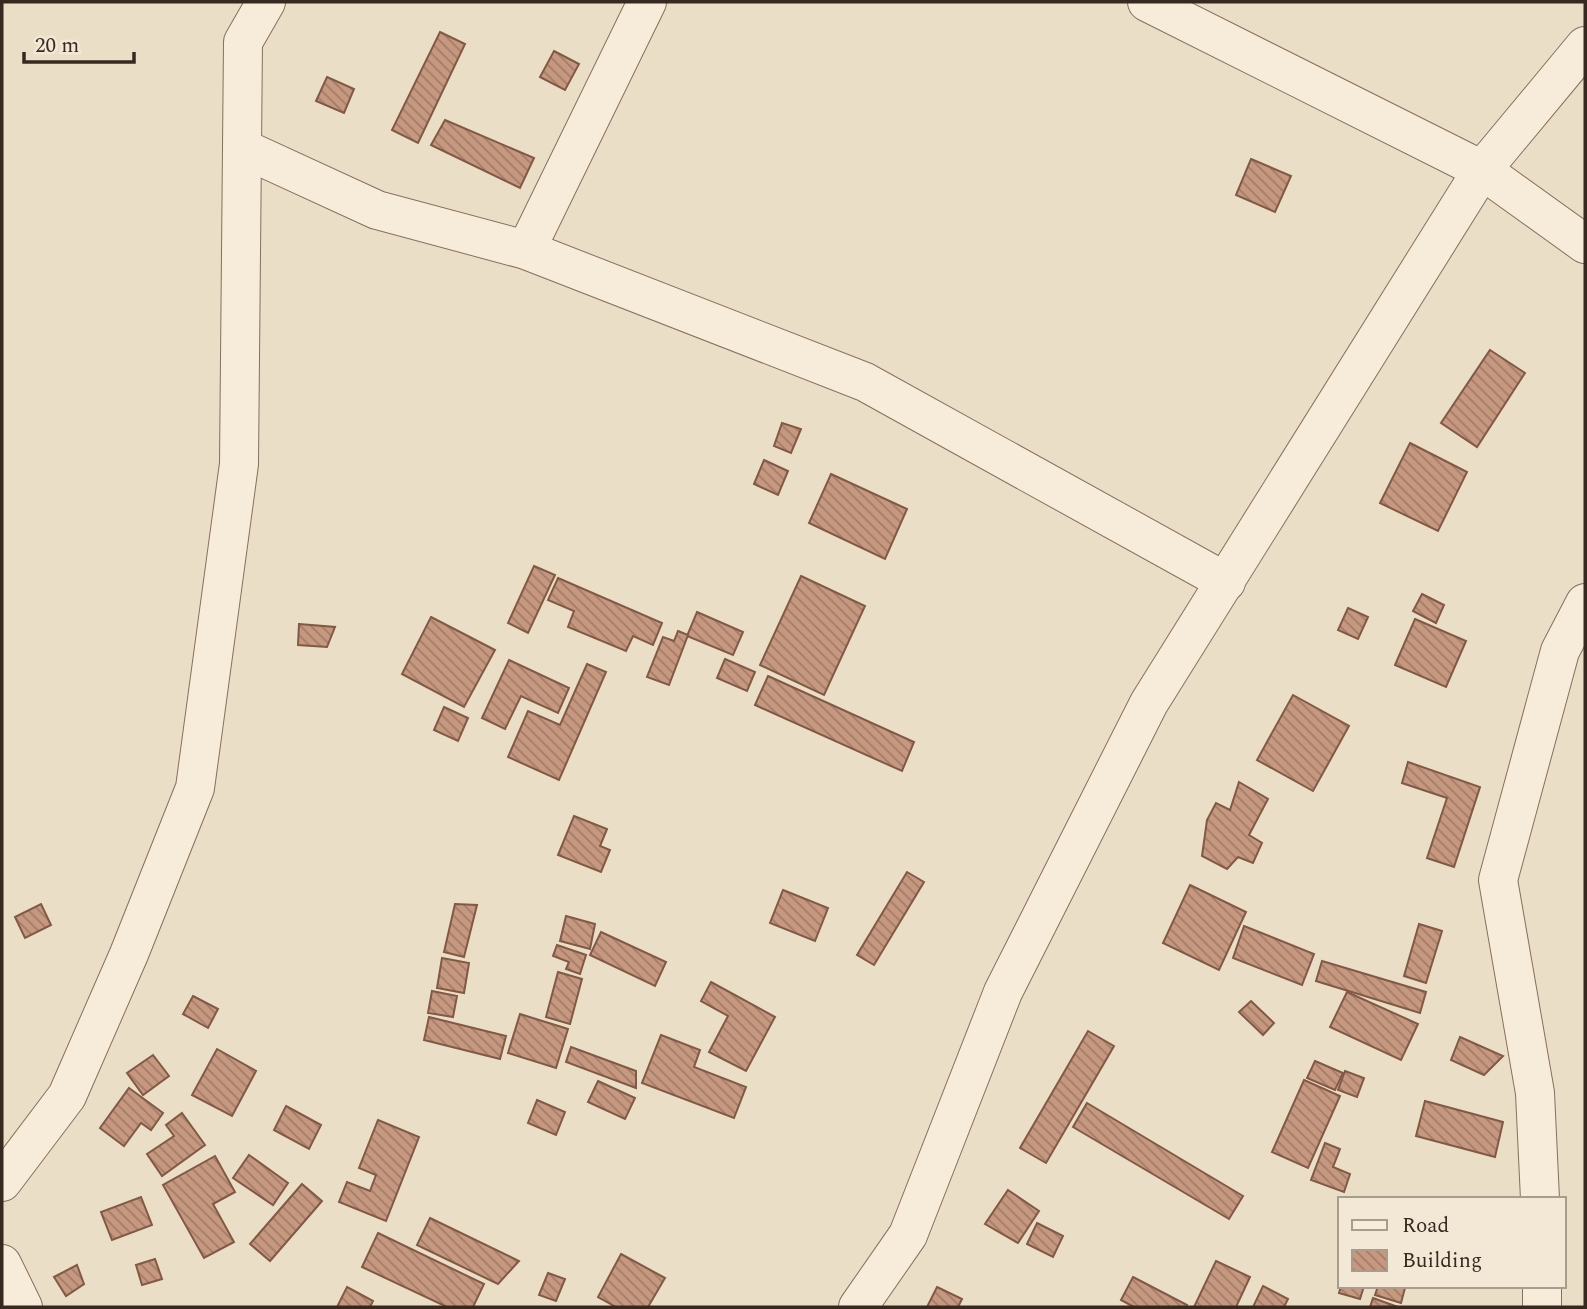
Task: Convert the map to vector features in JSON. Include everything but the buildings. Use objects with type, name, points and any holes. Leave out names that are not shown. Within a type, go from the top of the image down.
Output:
[{"type":"street","points":[[2,1182],[67,1097],[129,954],[195,788],[239,464],[243,42],[266,2]]},
{"type":"street","points":[[526,250],[647,2]]},
{"type":"street","points":[[1147,2],[1482,170],[1585,244]]},
{"type":"street","points":[[858,1307],[908,1235],[1003,992],[1149,703],[1482,170],[1585,46]]},
{"type":"street","points":[[242,148],[377,210],[526,250],[865,382],[1226,582]]},
{"type":"street","points":[[1540,1197],[1535,1093],[1498,880],[1560,651],[1585,603]]},
{"type":"street","points":[[2,1264],[23,1307]]},
{"type":"street","points":[[1542,1288],[1542,1307]]}]
